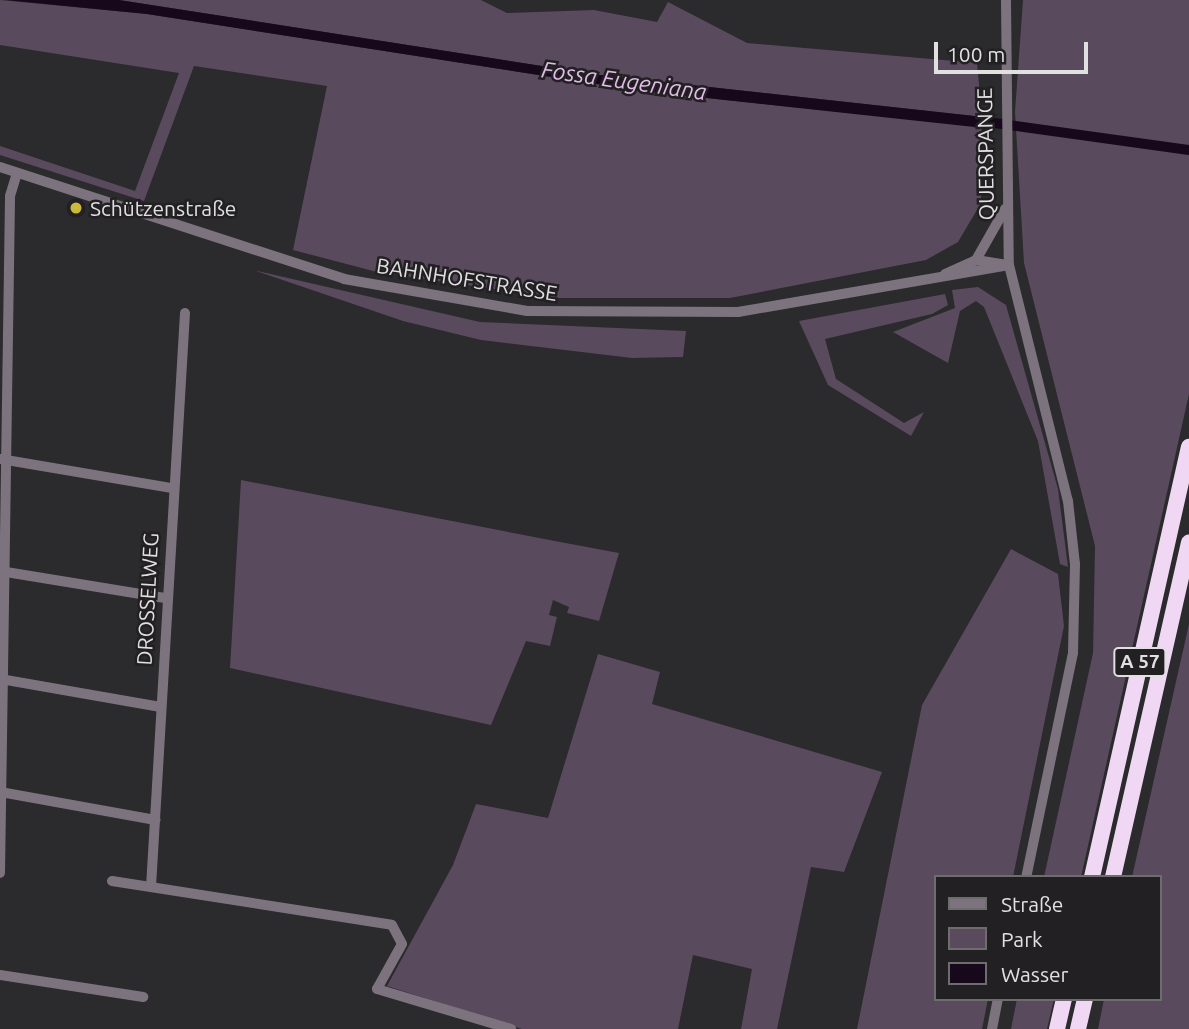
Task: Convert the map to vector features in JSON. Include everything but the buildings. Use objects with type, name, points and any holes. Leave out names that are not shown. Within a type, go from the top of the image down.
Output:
[{"type":"highway","name":"A 57","points":[[1092,875],[1189,447]]},
{"type":"highway","name":"A 57","points":[[1113,875],[1189,542]]},
{"type":"highway","points":[[1058,1029],[1064,1001]]},
{"type":"highway","points":[[1078,1029],[1085,1001]]},
{"type":"street","name":"QUERSPANGE","points":[[1006,0],[1002,97],[1009,265],[1068,501],[1075,564],[1073,653],[1026,875]]},
{"type":"street","name":"BAHNHOFSTRASSE","points":[[0,167],[318,272],[494,307],[610,316],[714,313],[837,298],[943,275],[1009,265]]},
{"type":"street","points":[[0,873],[10,196],[17,173]]},
{"type":"street","points":[[1005,209],[976,260],[1009,265]]},
{"type":"street","name":"BAHNHOFSTRASSE","points":[[943,275],[976,260]]},
{"type":"street","name":"DROSSELWEG","points":[[151,887],[171,488],[185,313]]},
{"type":"street","points":[[5,460],[171,488]]},
{"type":"street","points":[[6,572],[165,598]]},
{"type":"street","points":[[2,680],[161,707]]},
{"type":"street","points":[[2,792],[156,820]]},
{"type":"street","points":[[112,881],[392,925],[402,944],[377,989],[511,1029]]},
{"type":"street","points":[[0,975],[144,997]]},
{"type":"street","points":[[992,1029],[999,1001]]},
{"type":"green space","points":[[0,0],[147,14],[642,91],[982,127],[981,203],[958,242],[926,260],[730,298],[556,298],[377,272],[293,250],[327,86],[194,66],[144,201],[0,155],[0,146],[135,191],[179,73],[0,45]]},
{"type":"green space","points":[[119,0],[481,0],[507,13],[594,10],[657,22],[668,2],[747,43],[977,63],[982,117],[600,75]]},
{"type":"green space","points":[[1023,0],[1189,0],[1189,394],[1081,875],[1044,875],[1093,653],[1095,546],[1024,263],[1015,112]]},
{"type":"green space","points":[[253,270],[480,322],[686,331],[683,357],[632,358],[481,340],[403,321]]},
{"type":"green space","points":[[978,287],[1006,305],[1058,489],[1068,567],[1060,564],[1038,441],[984,307],[976,301],[960,311],[948,363],[893,332],[955,308],[952,290]]},
{"type":"green space","points":[[945,294],[948,305],[932,314],[825,339],[836,379],[904,423],[924,412],[911,436],[828,385],[799,321]]},
{"type":"green space","points":[[241,480],[619,553],[599,621],[567,613],[569,607],[553,600],[549,615],[557,617],[550,646],[526,641],[491,725],[230,668]]},
{"type":"green space","points":[[1011,549],[1058,574],[1064,626],[1013,875],[934,875],[934,1001],[988,1001],[982,1029],[857,1029],[922,705]]},
{"type":"green space","points":[[1189,624],[1189,1029],[1098,1029],[1104,1001],[1161,1001],[1161,875],[1132,875]]},
{"type":"green space","points":[[598,654],[660,672],[652,704],[882,772],[844,872],[811,867],[777,1029],[741,1029],[752,969],[693,955],[678,1029],[522,1029],[387,986],[453,865],[476,804],[548,818]]},
{"type":"green space","points":[[1017,1001],[1054,1001],[1047,1029],[1011,1029]]},
{"type":"water","points":[[6,0],[119,0],[600,75],[993,118],[993,129],[642,91],[147,14]]},
{"type":"waterway","name":"Fossa Eugeniana","points":[[980,121],[1189,150]]},
{"type":"place","name":"Schützenstraße","points":[[76,208]]}]
